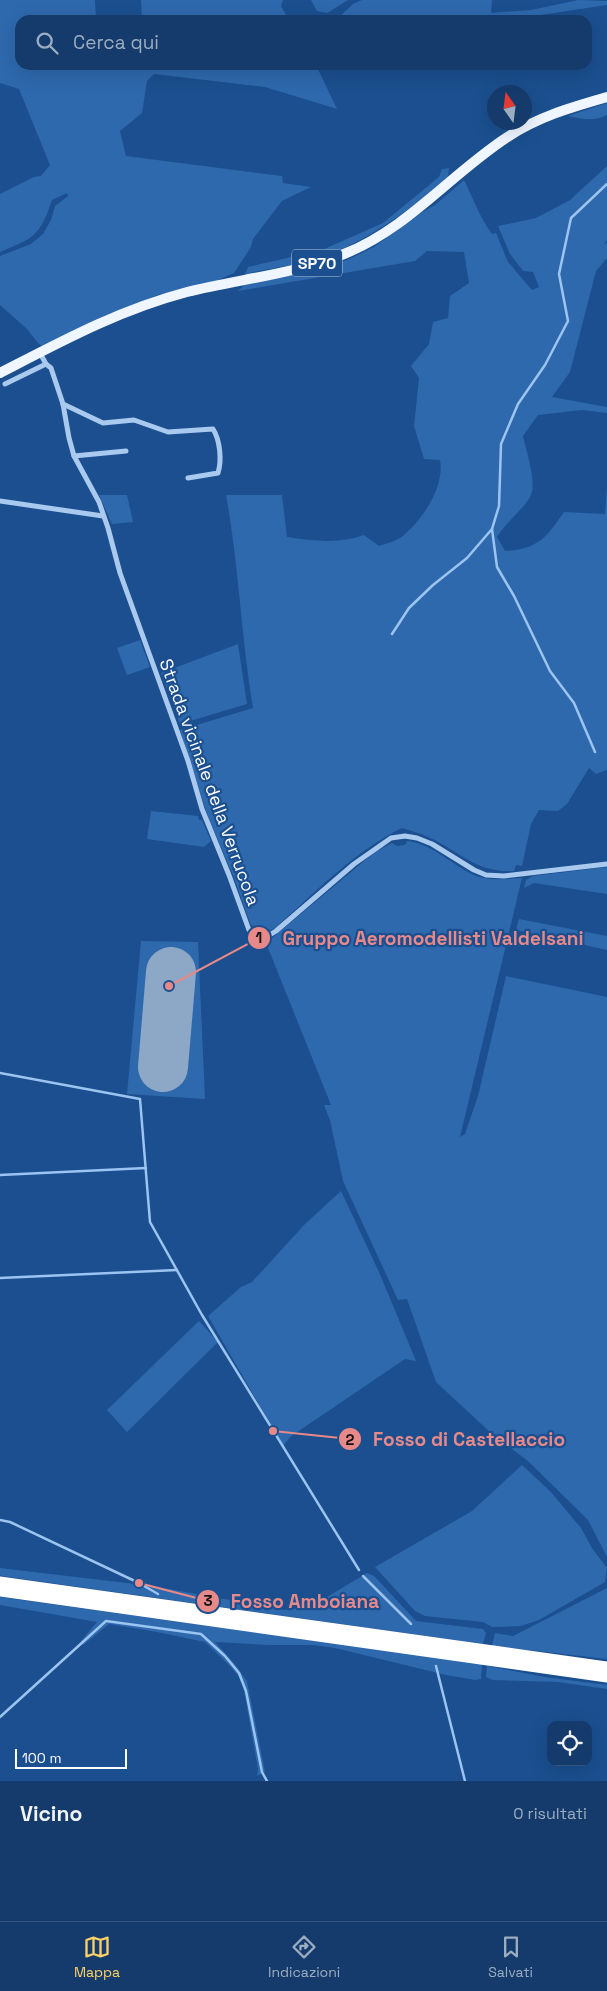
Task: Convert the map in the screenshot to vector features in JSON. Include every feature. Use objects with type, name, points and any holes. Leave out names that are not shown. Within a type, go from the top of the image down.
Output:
[{"type":"highway","points":[[0,1582],[607,1667]]},
{"type":"highway","points":[[0,1591],[607,1677]]},
{"type":"main road","name":"SP70","points":[[0,373],[114,316],[154,302],[233,282],[313,265],[375,240],[403,221],[478,158],[507,137],[537,120],[607,97]]},
{"type":"street","points":[[0,500],[104,516],[99,502],[74,456],[68,438],[63,404],[51,368],[46,364],[40,352]]},
{"type":"street","points":[[5,384],[46,364]]},
{"type":"street","points":[[63,404],[103,423],[134,420],[168,432],[213,429],[217,435],[221,465],[218,473],[188,478]]},
{"type":"street","points":[[74,456],[126,451]]},
{"type":"street","name":"Strada vicinale della Verrucola","points":[[104,516],[120,573],[188,761],[202,809],[249,930],[259,937],[268,936],[276,931],[354,864],[381,843],[391,838],[405,836],[417,838],[432,844],[474,870],[486,875],[504,876],[607,864]]},
{"type":"shaded area","points":[[0,0],[95,0],[96,15],[15,15],[15,70],[318,70],[337,109],[265,87],[154,74],[147,81],[142,113],[120,131],[126,156],[282,176],[283,183],[311,187],[282,201],[253,239],[251,247],[234,273],[218,280],[158,295],[112,313],[42,346],[27,329],[0,305],[0,256],[31,244],[43,234],[51,220],[55,206],[68,196],[67,193],[52,200],[44,221],[39,229],[28,239],[0,252],[0,194],[34,177],[41,176],[50,165],[19,89],[0,83]]},
{"type":"shaded area","points":[[141,0],[283,0],[281,6],[286,15],[142,15]]},
{"type":"shaded area","points":[[311,0],[348,0],[327,13],[317,11]]},
{"type":"shaded area","points":[[362,0],[492,0],[491,13],[531,10],[578,0],[607,1],[607,5],[541,15],[341,15],[353,4]]},
{"type":"shaded area","points":[[607,103],[607,115],[597,119],[568,116]]},
{"type":"shaded area","points":[[607,166],[607,240],[604,244],[607,243],[607,258],[596,271],[570,372],[552,397],[607,407],[607,413],[582,410],[538,415],[523,436],[532,476],[532,492],[497,537],[505,551],[526,548],[546,535],[564,512],[605,514],[607,486],[607,770],[596,774],[589,768],[567,804],[558,811],[539,810],[531,824],[522,866],[516,865],[514,871],[500,871],[478,865],[428,837],[402,828],[384,837],[351,861],[275,928],[265,933],[256,931],[250,923],[233,875],[209,820],[180,730],[253,708],[226,495],[282,495],[287,537],[336,541],[364,535],[379,546],[402,537],[418,520],[431,501],[436,491],[441,470],[440,460],[424,459],[414,426],[419,378],[411,366],[429,344],[433,322],[448,318],[450,296],[469,283],[464,252],[427,251],[415,261],[238,291],[244,285],[313,270],[347,260],[374,247],[435,205],[464,180],[480,215],[492,234],[496,233],[508,262],[532,290],[539,287],[533,272],[523,271],[510,254],[498,226],[536,218],[570,200]]},
{"type":"shaded area","points":[[449,168],[448,177],[419,201],[389,223],[357,242],[314,260],[245,274],[248,267],[322,250],[383,223],[439,177],[442,169]]},
{"type":"shaded area","points":[[99,495],[127,495],[133,522],[112,524]]},
{"type":"shaded area","points":[[140,640],[150,667],[127,675],[117,648]]},
{"type":"shaded area","points":[[238,644],[247,704],[180,724],[161,673]]},
{"type":"shaded area","points":[[151,811],[198,816],[199,820],[202,820],[211,841],[204,847],[147,839]]},
{"type":"shaded area","points":[[407,841],[426,846],[467,872],[481,878],[522,878],[460,1137],[465,1134],[478,1096],[506,976],[607,997],[607,1557],[588,1520],[528,1461],[492,1434],[436,1382],[407,1299],[398,1300],[343,1181],[330,1120],[324,1105],[331,1105],[266,943],[375,852],[392,843],[397,846],[405,845]]},
{"type":"shaded area","points":[[607,867],[607,894],[534,883],[524,888],[526,880],[533,876]]},
{"type":"shaded area","points":[[519,919],[607,936],[607,950],[516,930]]},
{"type":"shaded area","points":[[141,941],[198,942],[205,1099],[127,1094]]},
{"type":"shaded area","points":[[341,1191],[379,1272],[416,1361],[405,1359],[290,1437],[283,1446],[208,1316],[241,1287],[252,1282],[305,1224]]},
{"type":"shaded area","points":[[199,1321],[218,1342],[127,1432],[107,1410]]},
{"type":"shaded area","points":[[522,1465],[550,1491],[581,1528],[592,1548],[607,1568],[605,1582],[539,1620],[521,1626],[492,1627],[483,1622],[425,1616],[415,1611],[375,1567],[472,1511]]},
{"type":"shaded area","points":[[0,1568],[152,1586],[285,1610],[312,1606],[367,1573],[374,1576],[416,1621],[483,1629],[486,1633],[483,1644],[2,1576],[0,1575]]},
{"type":"shaded area","points":[[607,1588],[607,1659],[492,1646],[495,1633],[513,1636]]},
{"type":"shaded area","points":[[0,1597],[482,1664],[481,1679],[475,1680],[446,1675],[335,1648],[314,1645],[215,1642],[247,1681],[265,1772],[257,1776],[258,1769],[244,1691],[239,1677],[205,1642],[109,1624],[83,1645],[81,1641],[97,1622],[0,1605]]},
{"type":"shaded area","points":[[487,1666],[545,1677],[607,1685],[607,1689],[558,1682],[493,1680],[486,1677]]},
{"type":"waterway","points":[[392,634],[409,608],[433,585],[467,558],[492,529],[499,506],[501,444],[518,404],[545,365],[568,321],[559,274],[571,218],[607,184]]},
{"type":"waterway","points":[[492,529],[497,567],[514,596],[550,671],[574,703],[595,752]]},
{"type":"waterway","points":[[0,1073],[140,1099],[150,1222],[202,1315],[359,1570]]},
{"type":"waterway","points":[[0,1175],[146,1168]]},
{"type":"waterway","points":[[0,1278],[177,1270]]},
{"type":"waterway","points":[[0,1520],[10,1522],[139,1583],[158,1594]]},
{"type":"waterway","points":[[363,1576],[411,1624]]},
{"type":"waterway","points":[[0,1717],[106,1621],[201,1634],[225,1656],[239,1673],[246,1691],[262,1772],[267,1781]]},
{"type":"waterway","points":[[436,1666],[465,1781]]},
{"type":"runway","points":[[163,1067],[171,972]]},
{"type":"place","name":"Gruppo Aeromodellisti Valdelsani","points":[[169,986]]},
{"type":"place","name":"Fosso di Castellaccio","points":[[273,1431]]},
{"type":"place","name":"Fosso Amboiana","points":[[139,1583]]}]
